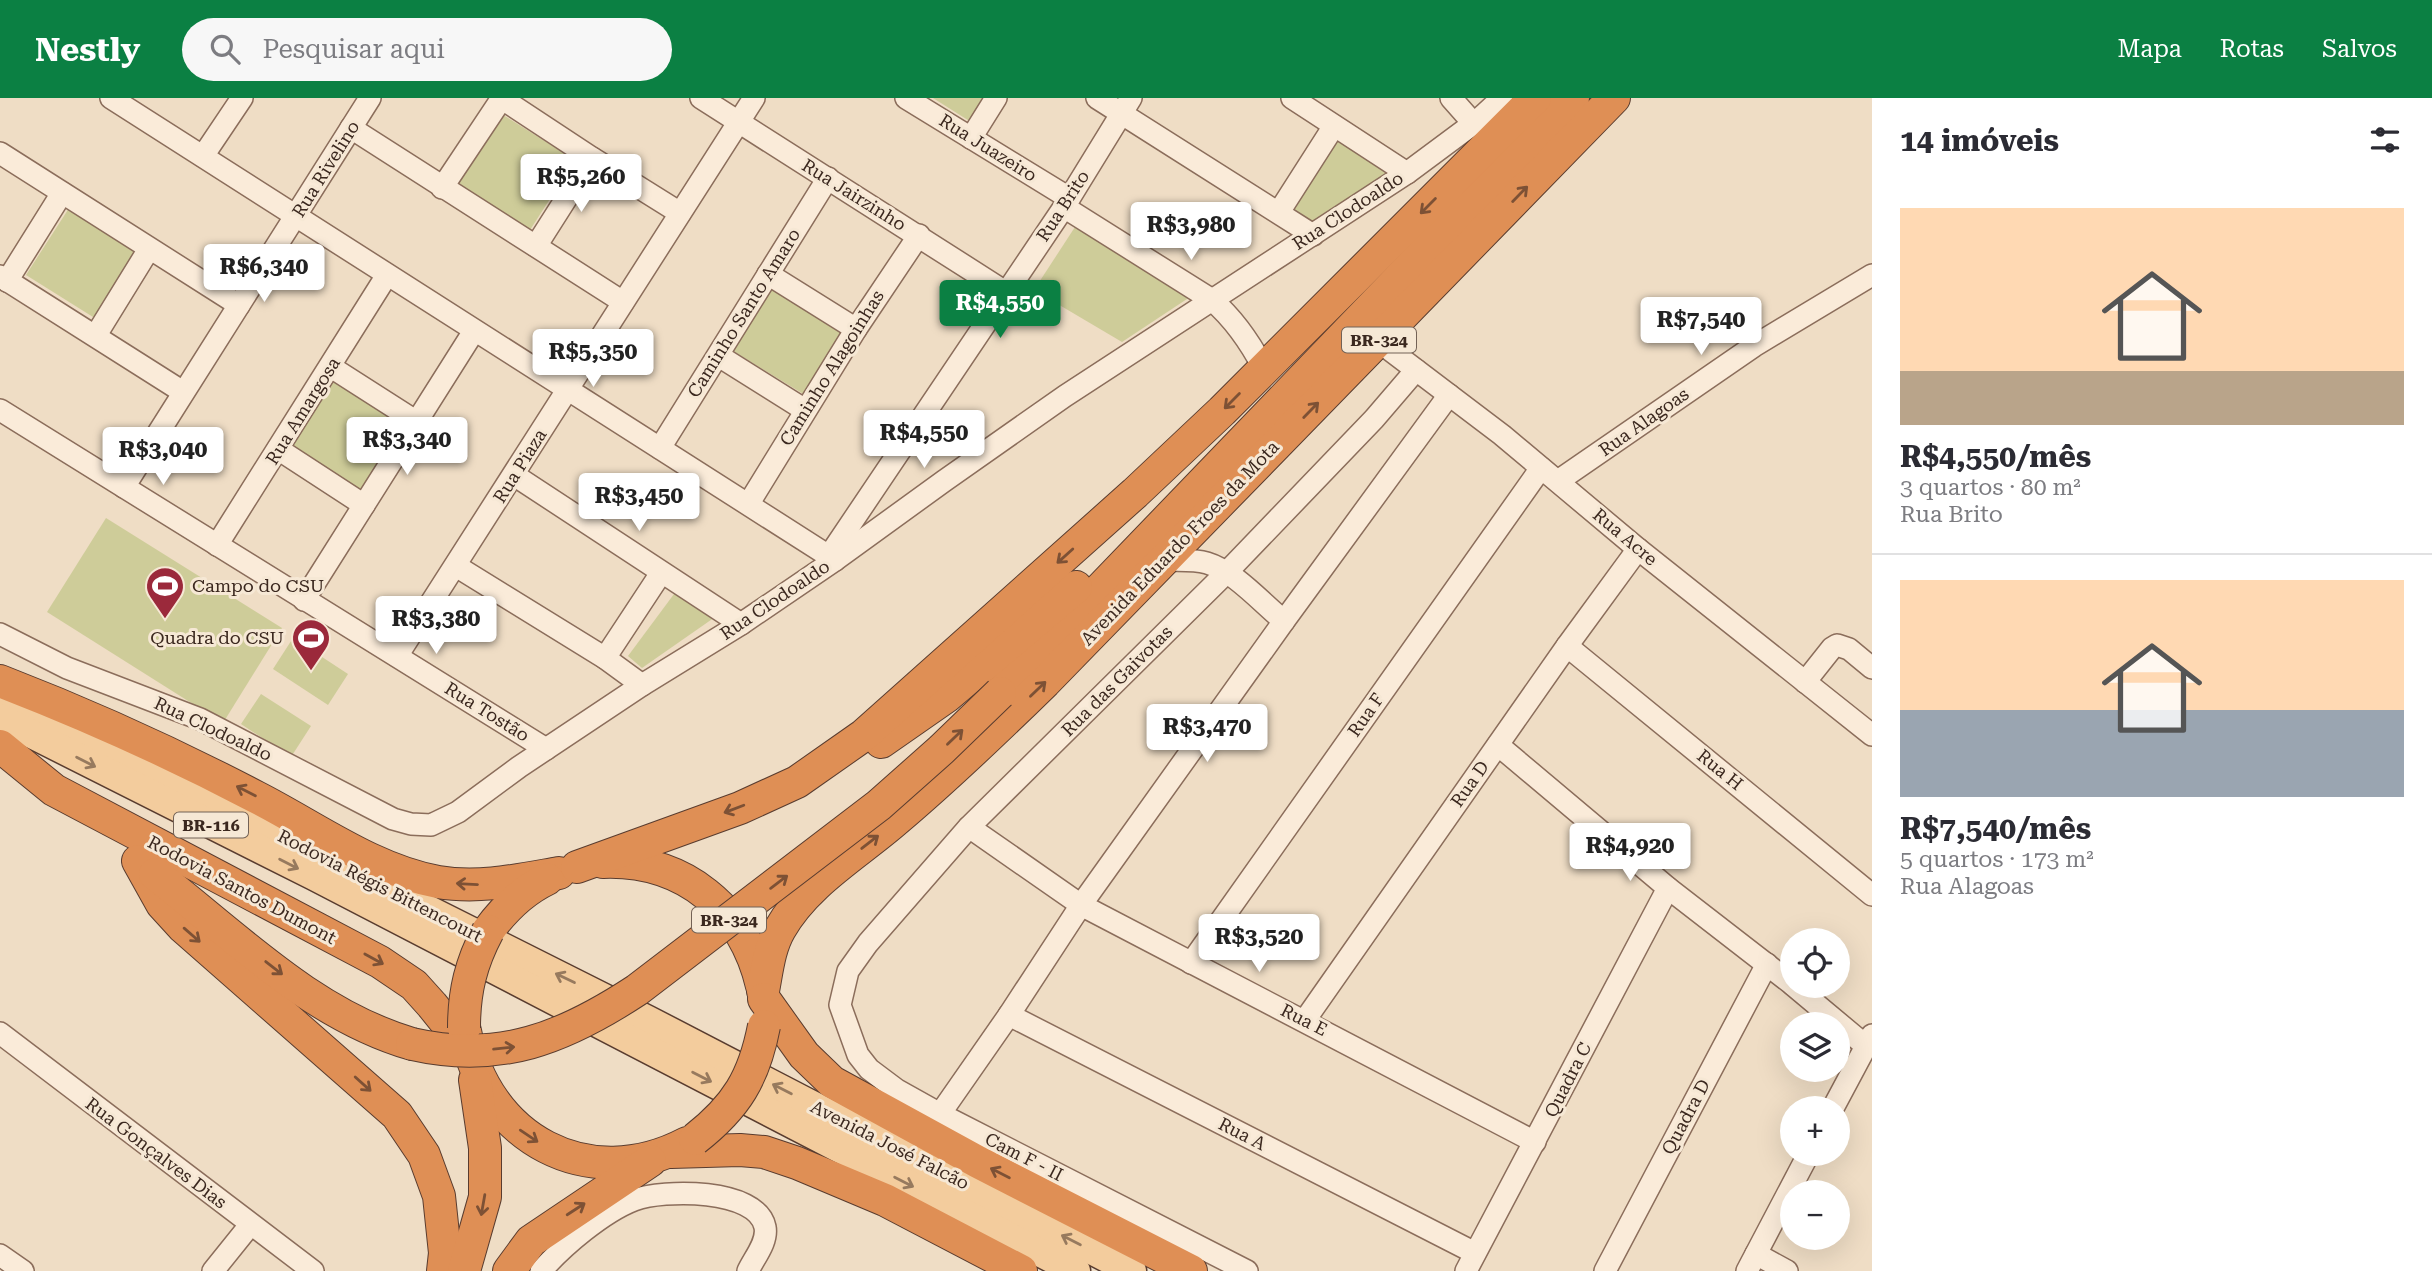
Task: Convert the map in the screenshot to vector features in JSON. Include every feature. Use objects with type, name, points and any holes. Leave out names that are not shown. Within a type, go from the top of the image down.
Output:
[{"type":"highway","name":"Avenida Eduardo Froes da Mota","points":[[464,1271],[485,1196],[485,1148],[468,1048],[467,979],[488,931],[509,906],[537,884],[568,870],[740,808],[797,782],[864,734],[1135,493],[1264,369],[1535,98]]},
{"type":"highway","name":"Avenida Eduardo Froes da Mota","points":[[1205,477],[1573,98]]},
{"type":"highway","name":"Avenida Eduardo Froes da Mota","points":[[509,1271],[531,1241],[716,1122],[742,1090],[759,1053],[769,956],[779,930],[796,906],[826,876],[956,769],[1045,682],[1614,98]]},
{"type":"highway","name":"BR-324","points":[[201,910],[303,991],[352,1021],[388,1037],[425,1047],[467,1050],[509,1048],[552,1037],[601,1013],[637,990],[889,796],[1000,693],[1205,477]]},
{"type":"highway","name":"BR-324","points":[[797,782],[898,732],[947,696],[1205,477]]},
{"type":"highway","name":"BR-116","points":[[0,681],[96,719],[175,755],[405,875],[440,883],[489,885],[568,870]]},
{"type":"highway","name":"Rodovia Santos Dumont","points":[[0,746],[54,790],[380,962],[414,985],[468,1048]]},
{"type":"highway","name":"BR-116","points":[[54,790],[201,910]]},
{"type":"highway","points":[[138,861],[162,904],[183,927],[397,1115],[424,1154],[439,1196],[445,1253],[443,1271]]},
{"type":"highway","name":"Avenida Eduardo Froes da Mota","points":[[568,870],[605,862],[633,863],[665,871],[698,888],[729,915],[745,938],[757,964],[763,1005]]},
{"type":"highway","points":[[763,1005],[804,1055],[832,1082],[978,1162],[1192,1271]]},
{"type":"highway","points":[[468,1048],[485,1090],[501,1113],[522,1132],[546,1147],[572,1157],[600,1163],[628,1163],[674,1149],[764,1152],[885,1199],[1021,1271]]},
{"type":"main road","name":"Rodovia Régis Bittencourt","points":[[0,695],[645,1033]]},
{"type":"main road","name":"Rodovia Régis Bittencourt","points":[[0,718],[314,876],[645,1033]]},
{"type":"main road","name":"Avenida José Falcão","points":[[645,1033],[1076,1271]]},
{"type":"main road","name":"Avenida José Falcão","points":[[645,1033],[1132,1271]]},
{"type":"street","points":[[203,156],[242,98]]},
{"type":"street","name":"Rua Rivelino","points":[[124,487],[370,98]]},
{"type":"street","points":[[442,188],[501,98],[680,213]]},
{"type":"street","name":"Rua Jairzinho","points":[[701,98],[1007,293]]},
{"type":"street","name":"Rua Piaza","points":[[397,656],[754,98]]},
{"type":"street","name":"Rua Juazeiro","points":[[906,98],[971,138],[1212,300],[1229,314],[1243,331],[1264,369]]},
{"type":"street","points":[[971,138],[996,98]]},
{"type":"street","points":[[1097,98],[1126,106],[1313,235]]},
{"type":"street","points":[[1292,98],[1407,173]]},
{"type":"street","points":[[1451,98],[1486,107]]},
{"type":"street","points":[[116,99],[474,331],[832,558]]},
{"type":"street","name":"Rua Brito","points":[[832,558],[1007,293],[1126,106]]},
{"type":"street","name":"Rua Clodoaldo","points":[[0,634],[67,668],[200,719],[393,818],[411,824],[431,824],[458,812],[642,685],[741,624],[1054,404],[1407,173],[1486,107]]},
{"type":"street","points":[[1279,212],[1334,126]]},
{"type":"street","points":[[351,128],[623,302]]},
{"type":"street","points":[[0,153],[239,305]]},
{"type":"street","points":[[536,246],[592,158]]},
{"type":"street","name":"Caminho Santo Amaro","points":[[660,448],[828,178]]},
{"type":"street","points":[[62,193],[4,279],[183,392]]},
{"type":"street","name":"Caminho Alagoinhas","points":[[749,503],[856,329],[919,235]]},
{"type":"street","points":[[96,335],[149,249]]},
{"type":"street","points":[[768,274],[856,329]]},
{"type":"street","name":"Rua Amargosa","points":[[217,545],[387,275]]},
{"type":"street","name":"Rua Alagoas","points":[[1550,474],[1754,346],[1870,280]]},
{"type":"street","points":[[304,600],[474,331]]},
{"type":"street","name":"Rua Acre","points":[[1378,341],[1550,474],[1638,549],[1872,735]]},
{"type":"street","points":[[719,356],[805,410]]},
{"type":"street","points":[[331,367],[417,422]]},
{"type":"street","name":"Rua das Gaivotas","points":[[840,1005],[848,971],[868,943],[969,827],[1227,572],[1374,419],[1416,370]]},
{"type":"street","points":[[940,1114],[1081,905],[1283,621],[1449,395]]},
{"type":"street","name":"Rua Tostão","points":[[0,410],[546,749]]},
{"type":"street","points":[[278,449],[364,505]]},
{"type":"street","name":"Rua F","points":[[1191,963],[1550,474]]},
{"type":"street","points":[[514,475],[741,624]]},
{"type":"street","name":"Rua D","points":[[1305,1020],[1638,549]]},
{"type":"street","points":[[1162,560],[1204,562],[1227,572],[1283,621]]},
{"type":"street","points":[[456,566],[605,658],[642,685]]},
{"type":"street","points":[[605,658],[662,573]]},
{"type":"street","points":[[1805,682],[1837,645],[1849,649],[1872,667]]},
{"type":"street","name":"Rua H","points":[[1567,646],[1872,895]]},
{"type":"street","points":[[1498,745],[1668,888],[1780,974]]},
{"type":"street","name":"Rua E","points":[[969,827],[1081,905],[1535,1142]]},
{"type":"street","name":"Quadra C","points":[[1471,1262],[1668,888]]},
{"type":"street","name":"Quadra D","points":[[1605,1271],[1767,964]]},
{"type":"street","points":[[1811,998],[1869,1040],[1839,1096]]},
{"type":"street","name":"Cam F - II","points":[[840,1005],[858,1055],[869,1069],[897,1090],[1247,1271]]},
{"type":"street","name":"Rua A","points":[[1009,1015],[1471,1262]]},
{"type":"street","name":"Rua Gonçalves Dias","points":[[0,1034],[313,1271]]},
{"type":"street","points":[[1787,1271],[1751,1262],[1802,1166]]},
{"type":"street","points":[[541,1271],[562,1248],[634,1200],[660,1194],[686,1194],[731,1199],[756,1211],[762,1220],[765,1238],[748,1271]]},
{"type":"street","points":[[212,1271],[250,1224]]},
{"type":"street","points":[[0,1255],[23,1271]]},
{"type":"shaded area","points":[[933,98],[987,98],[971,122]]},
{"type":"shaded area","points":[[500,113],[575,160],[530,230],[456,184]]},
{"type":"shaded area","points":[[1336,135],[1395,170],[1311,226],[1285,209]]},
{"type":"shaded area","points":[[71,205],[145,251],[101,322],[26,275]]},
{"type":"shaded area","points":[[1075,227],[1190,297],[1122,342],[1034,290]]},
{"type":"shaded area","points":[[773,288],[849,335],[810,398],[733,351]]},
{"type":"shaded area","points":[[335,379],[410,425],[365,496],[291,449]]},
{"type":"shaded area","name":"Campo do CSU","points":[[106,518],[282,628],[223,723],[47,612]]},
{"type":"shaded area","points":[[677,590],[718,615],[642,668],[628,656]]},
{"type":"shaded area","name":"Quadra do CSU","points":[[293,638],[348,674],[328,705],[273,669]]},
{"type":"shaded area","name":"Quadra do CSU","points":[[261,694],[311,726],[291,757],[241,724]]},
{"type":"place","name":"Campo do CSU","points":[[165,620]]},
{"type":"place","name":"Quadra do CSU","points":[[311,672]]}]
